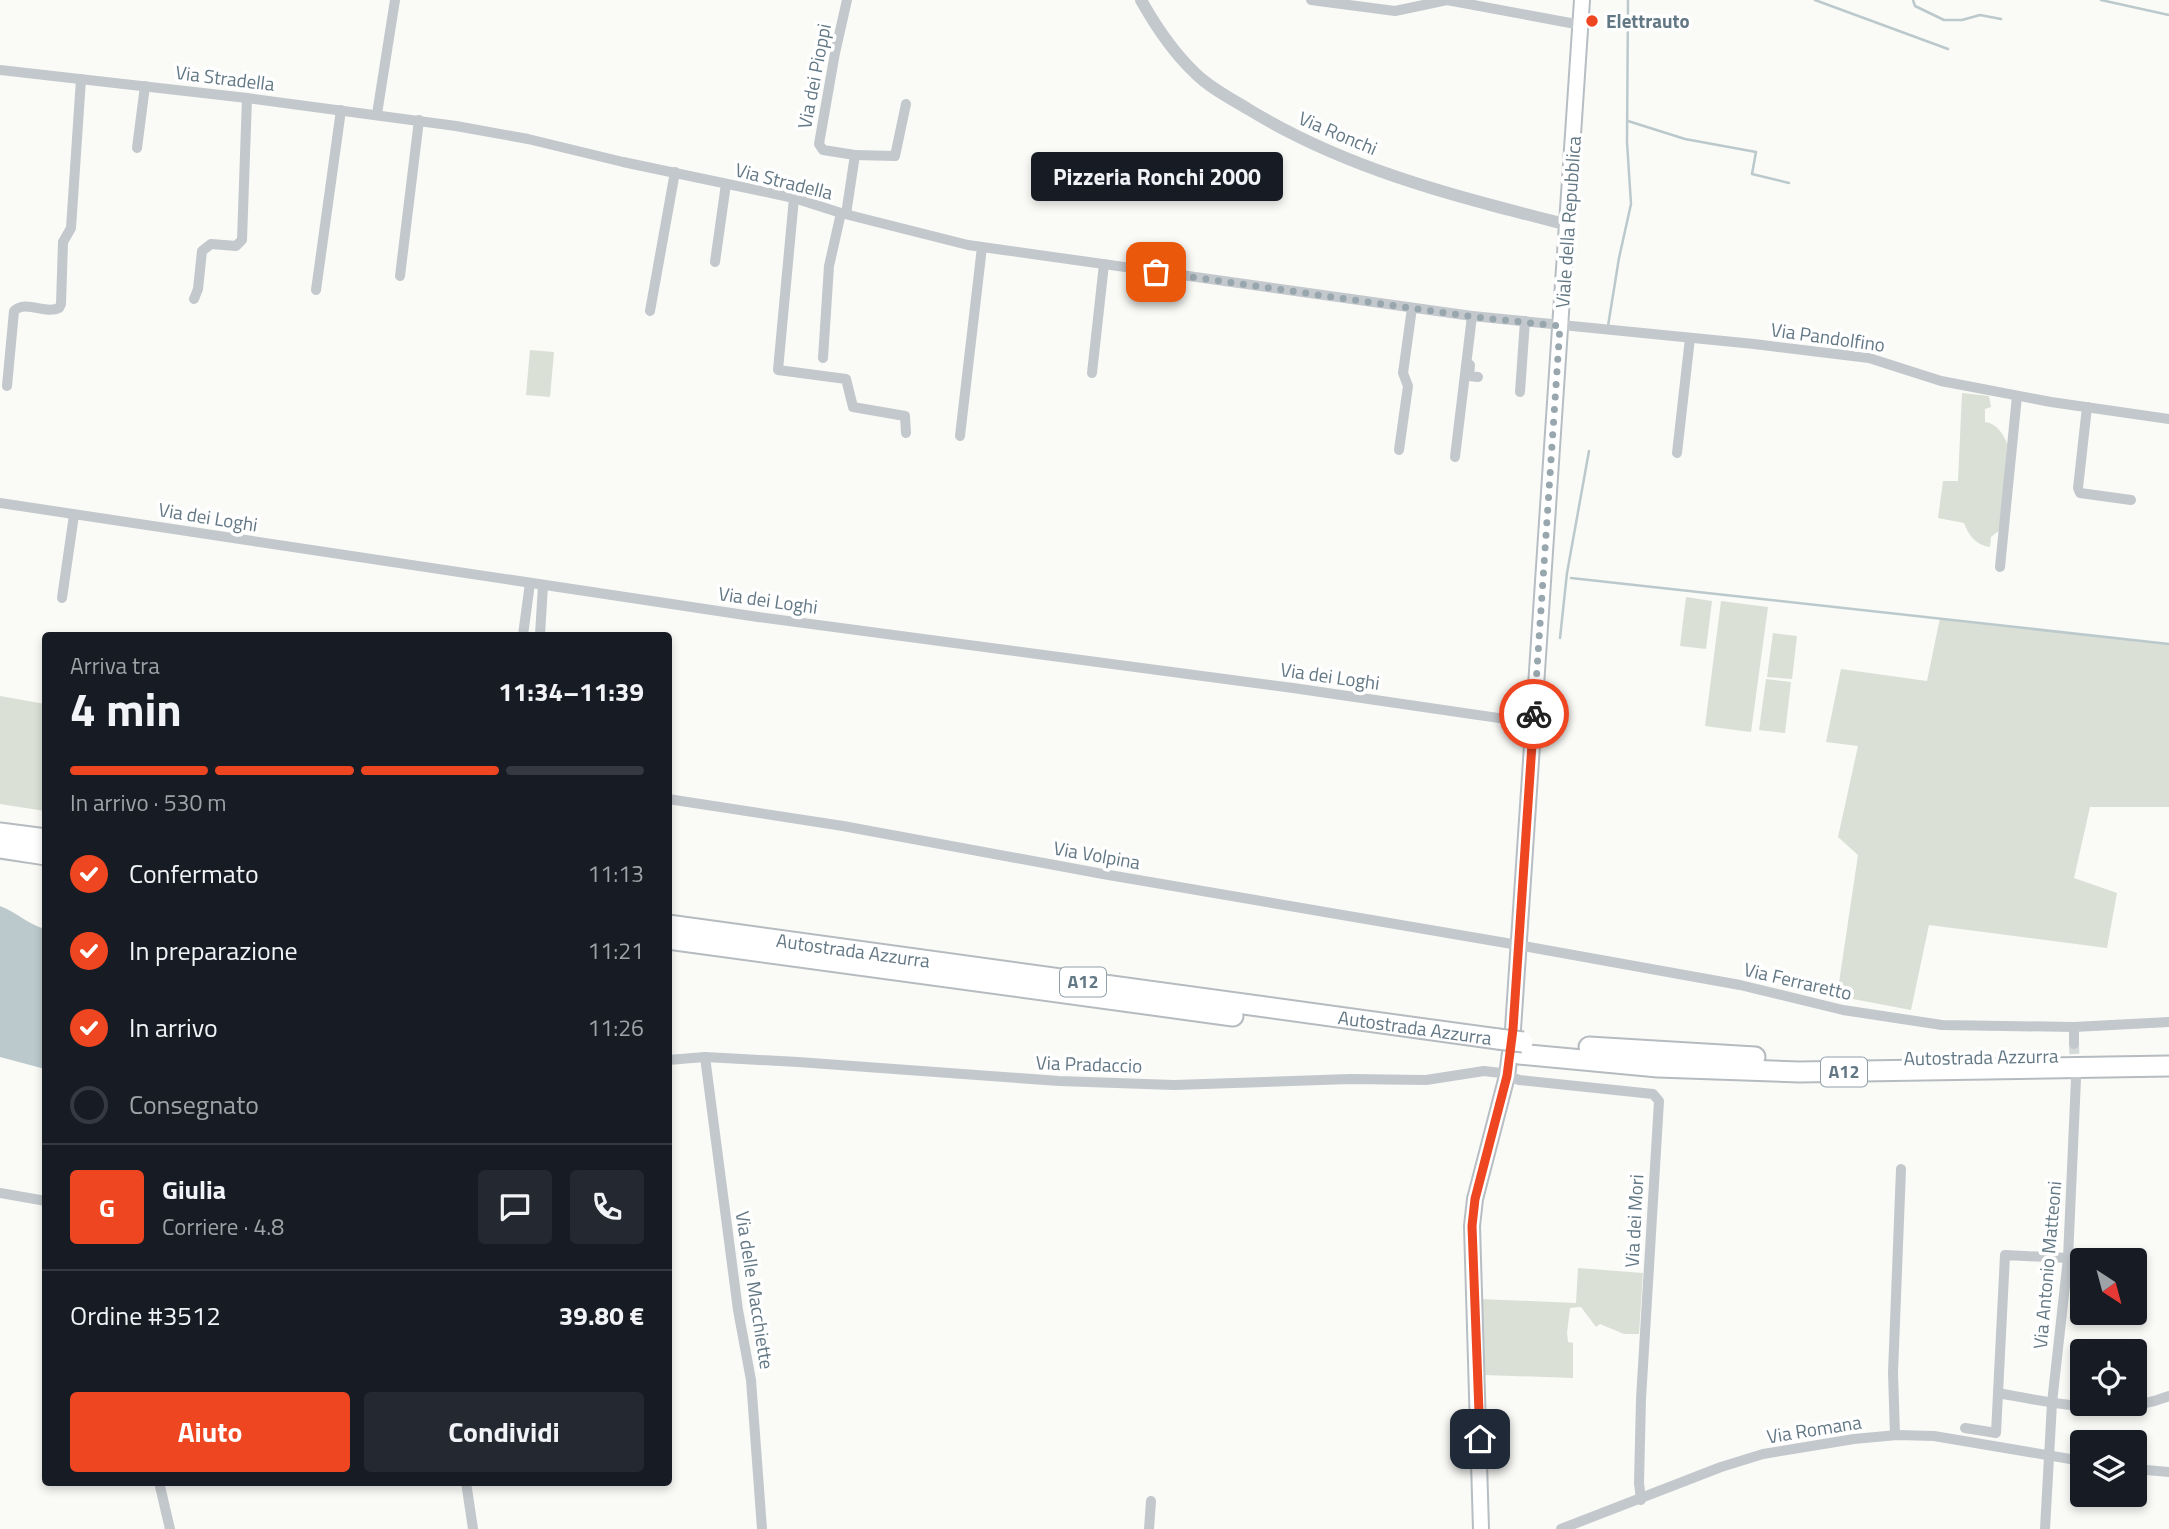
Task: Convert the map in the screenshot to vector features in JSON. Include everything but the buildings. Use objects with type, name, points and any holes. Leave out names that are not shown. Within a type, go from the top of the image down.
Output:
[{"type":"highway","points":[[0,833],[42,838]]},
{"type":"highway","points":[[0,848],[42,854]]},
{"type":"highway","name":"Autostrada Azzurra","points":[[672,926],[1498,1045]]},
{"type":"highway","name":"Autostrada Azzurra","points":[[672,940],[1658,1067],[1799,1072],[2169,1066]]},
{"type":"highway","name":"Autostrada Azzurra","points":[[1521,1048],[1799,1059],[2169,1054]]},
{"type":"main road","name":"Viale della Repubblica","points":[[1481,1529],[1472,1226],[1475,1199],[1507,1076],[1582,0]]},
{"type":"street","points":[[377,114],[395,0]]},
{"type":"street","name":"Via dei Pioppi","points":[[847,0],[819,144],[823,150],[855,155]]},
{"type":"street","name":"Via Ronchi","points":[[1141,0],[1194,72],[1212,87],[1282,130],[1322,150],[1383,172],[1467,200],[1567,225]]},
{"type":"street","points":[[1311,0],[1395,11],[1447,0],[1581,25]]},
{"type":"street","name":"Via Stradella","points":[[0,70],[419,120],[528,139],[794,198],[843,214],[982,247],[1412,308],[1560,326]]},
{"type":"street","points":[[7,386],[14,311],[23,306],[54,310],[61,304],[63,243],[71,228],[81,79]]},
{"type":"street","points":[[137,148],[145,86]]},
{"type":"street","points":[[194,299],[198,289],[202,251],[212,244],[236,246],[242,240],[247,98]]},
{"type":"street","points":[[823,358],[829,266],[855,155],[895,156],[906,104]]},
{"type":"street","points":[[316,290],[341,110]]},
{"type":"street","points":[[400,276],[419,120]]},
{"type":"street","points":[[650,311],[675,172]]},
{"type":"street","points":[[715,262],[726,184]]},
{"type":"street","points":[[794,198],[778,370],[846,379],[853,407],[905,416],[906,433]]},
{"type":"street","points":[[960,436],[982,247]]},
{"type":"street","points":[[1092,373],[1104,264]]},
{"type":"street","points":[[1399,450],[1408,386],[1404,373],[1412,308]]},
{"type":"street","points":[[1474,316],[1469,376],[1478,377]]},
{"type":"street","points":[[1455,457],[1474,316]]},
{"type":"street","points":[[1520,392],[1525,321]]},
{"type":"street","name":"Via Pandolfino","points":[[1560,326],[1869,358],[1941,382],[2169,419]]},
{"type":"street","points":[[1677,453],[1690,338]]},
{"type":"street","points":[[2000,567],[2017,396]]},
{"type":"street","points":[[2087,407],[2078,488],[2080,493],[2131,500]]},
{"type":"street","name":"Via dei Loghi","points":[[0,503],[758,617],[1280,686],[1533,723]]},
{"type":"street","points":[[62,598],[74,514]]},
{"type":"street","points":[[523,632],[530,583]]},
{"type":"street","points":[[540,632],[543,584]]},
{"type":"street","name":"Via Volpina","points":[[672,800],[843,826],[1102,874],[1518,945]]},
{"type":"street","name":"Via Ferraretto","points":[[1518,945],[1740,985],[1843,1010],[1942,1025],[2074,1027],[2169,1022]]},
{"type":"street","points":[[2074,1027],[2074,1044]]},
{"type":"street","name":"Via Pradaccio","points":[[672,1060],[705,1057],[1059,1081],[1174,1085],[1350,1079],[1426,1080],[1484,1070],[1507,1076]]},
{"type":"street","name":"Via delle Macchiette","points":[[705,1057],[738,1310],[751,1380],[762,1529]]},
{"type":"street","name":"Via dei Mori","points":[[1507,1076],[1520,1080],[1653,1094],[1659,1101],[1641,1399],[1641,1500]]},
{"type":"street","name":"Via Antonio Matteoni","points":[[2045,1529],[2052,1403],[2068,1258],[2076,1079]]},
{"type":"street","points":[[1895,1435],[1893,1373],[1901,1169]]},
{"type":"street","points":[[0,1193],[42,1200]]},
{"type":"street","points":[[1965,1428],[1996,1433],[2005,1255],[2068,1258]]},
{"type":"street","points":[[1998,1393],[2091,1407],[2131,1405],[2169,1396]]},
{"type":"street","name":"Via Romana","points":[[1561,1529],[1721,1467],[1790,1448],[1895,1435],[1934,1436],[2070,1459]]},
{"type":"street","points":[[2147,1470],[2169,1472]]},
{"type":"street","points":[[160,1486],[170,1529]]},
{"type":"street","points":[[467,1486],[472,1529]]},
{"type":"street","points":[[1149,1529],[1151,1501]]},
{"type":"shaded area","points":[[530,350],[554,352],[550,397],[526,395]]},
{"type":"shaded area","points":[[1962,393],[1989,396],[1991,407],[1985,409],[1985,422],[1993,424],[1999,430],[2007,444],[2001,529],[1991,537],[1990,547],[1974,539],[1964,523],[1938,518],[1943,481],[1958,481]]},
{"type":"shaded area","points":[[1686,597],[1712,601],[1706,649],[1680,646]]},
{"type":"shaded area","points":[[1721,601],[1768,607],[1751,732],[1705,726]]},
{"type":"shaded area","points":[[1940,618],[2169,644],[2169,807],[2090,807],[2074,878],[2117,893],[2107,948],[1929,925],[1911,1010],[1837,996],[1858,855],[1838,837],[1858,746],[1826,742],[1841,669],[1927,681]]},
{"type":"shaded area","points":[[1773,633],[1797,636],[1792,679],[1767,677]]},
{"type":"shaded area","points":[[1766,679],[1791,682],[1785,733],[1759,730]]},
{"type":"shaded area","points":[[0,696],[42,703],[42,811],[0,804]]},
{"type":"shaded area","points":[[0,906],[42,928],[42,1068],[0,1057]]},
{"type":"shaded area","points":[[1578,1268],[1643,1273],[1639,1334],[1624,1334],[1600,1324],[1596,1327],[1581,1307],[1570,1308],[1567,1333],[1568,1342],[1573,1343],[1573,1378],[1484,1375],[1480,1299],[1576,1303]]},
{"type":"waterway","points":[[1608,326],[1631,204],[1627,142],[1628,0]]},
{"type":"waterway","points":[[1815,0],[1948,49]]},
{"type":"waterway","points":[[1913,0],[1915,6],[1944,20],[1962,20],[1980,15],[2001,19]]},
{"type":"waterway","points":[[2101,0],[2169,15]]},
{"type":"waterway","points":[[1628,121],[1685,139],[1756,152],[1752,174],[1789,183]]},
{"type":"waterway","points":[[1560,638],[1567,573],[1589,451]]},
{"type":"waterway","points":[[1571,578],[2169,644]]},
{"type":"tunnel","points":[[2074,1044],[2075,1073]]},
{"type":"way so far","points":[[1156,272],[1475,317],[1560,326],[1534,714]]},
{"type":"place","name":"Elettrauto","points":[[1592,21]]},
{"type":"place","name":"Pizzeria Ronchi 2000","points":[[1156,272]]},
{"type":"route","points":[[1480,1439],[1472,1226],[1475,1199],[1507,1076],[1513,1029],[1534,714]]}]
